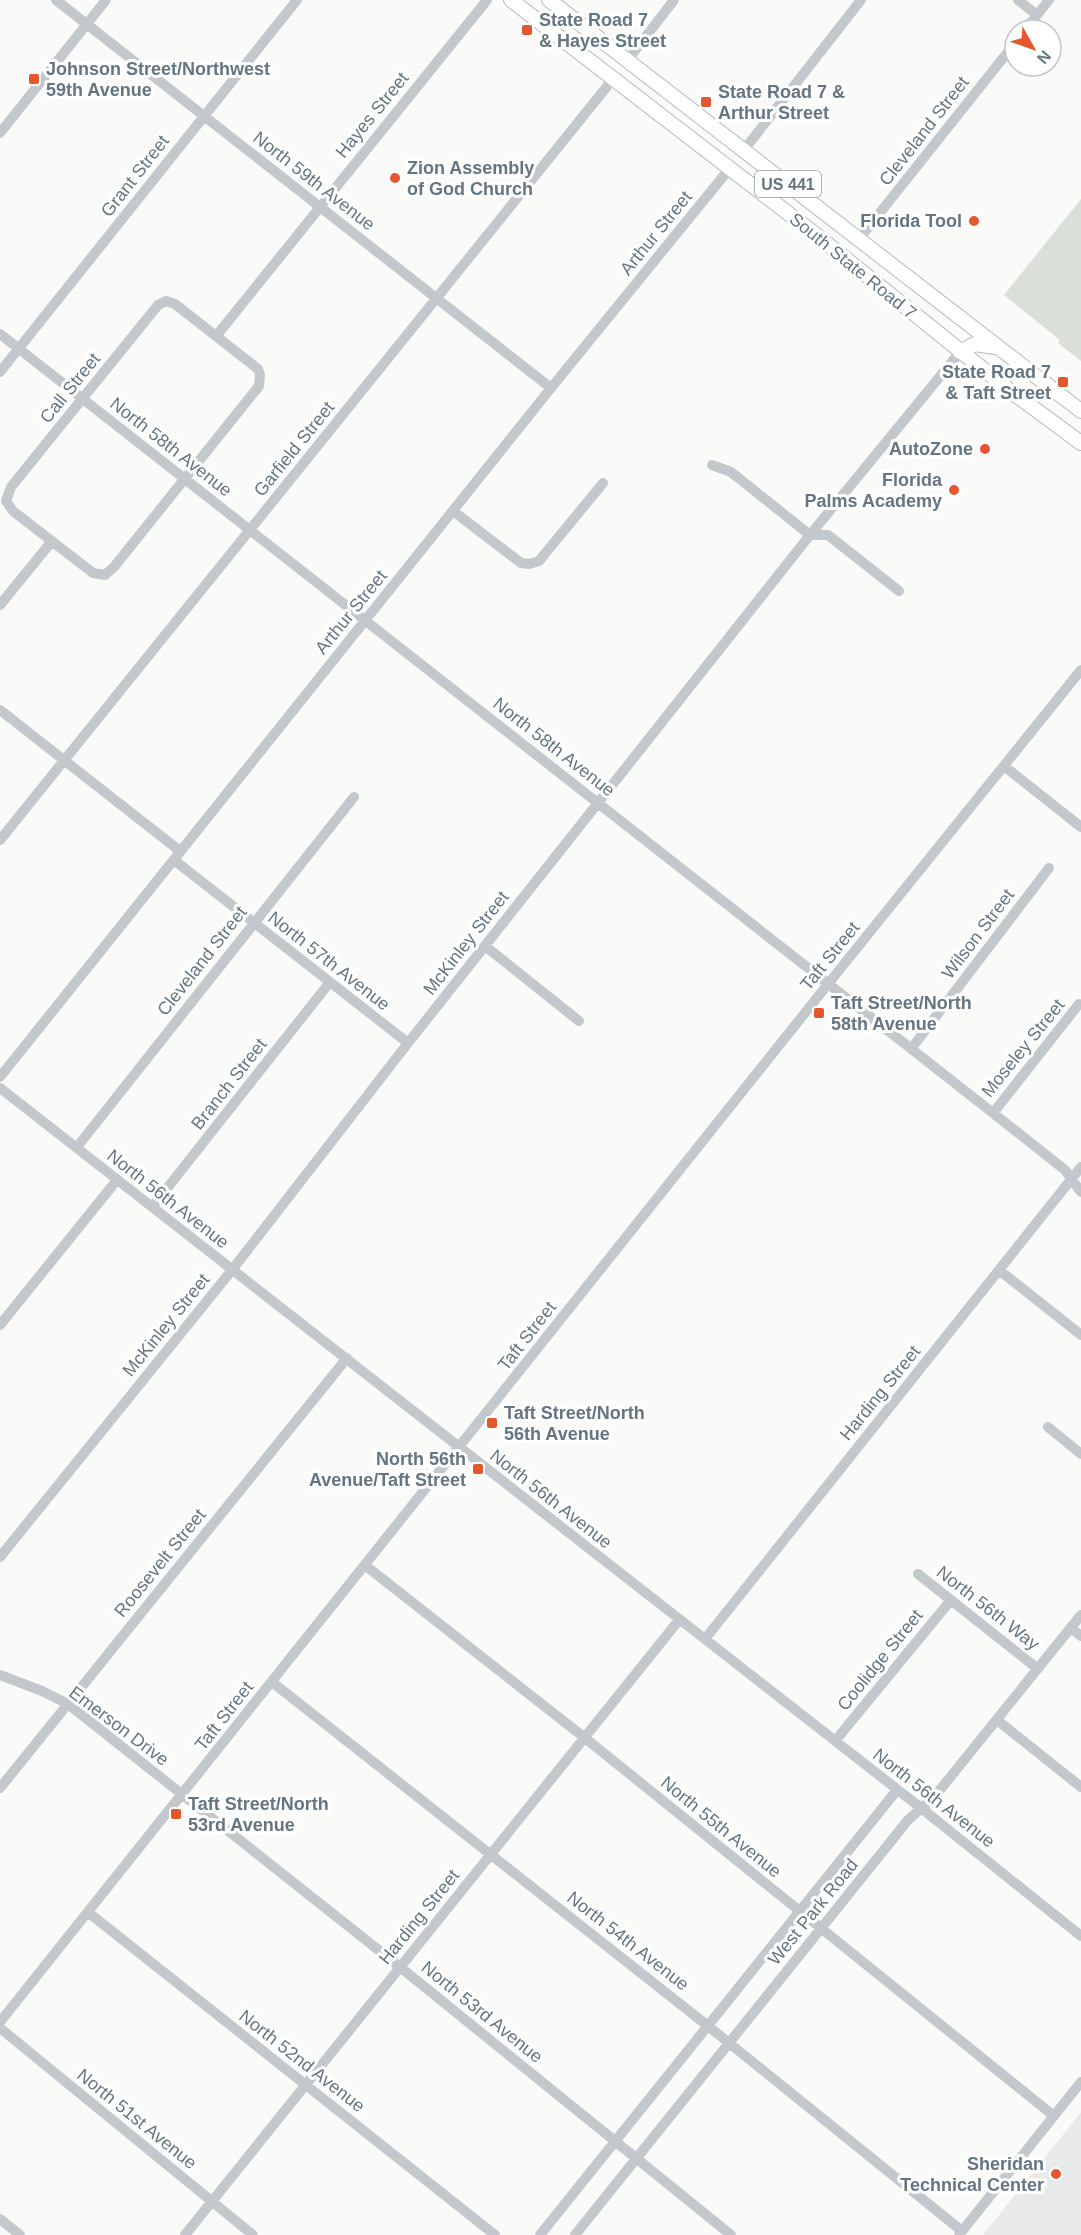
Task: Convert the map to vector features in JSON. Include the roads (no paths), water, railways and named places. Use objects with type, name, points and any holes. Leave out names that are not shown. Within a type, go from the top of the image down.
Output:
[{"type":"main road","name":"South State Road 7","points":[[512,0],[824,241],[960,352],[1081,443]]},
{"type":"main road","name":"South State Road 7","points":[[549,0],[1081,411]]},
{"type":"main road","points":[[824,241],[845,244],[859,239]]},
{"type":"main road","points":[[960,352],[975,344],[997,347]]},
{"type":"street","name":"North 59th Avenue","points":[[56,0],[551,388]]},
{"type":"street","points":[[0,133],[106,0]]},
{"type":"street","name":"Grant Street","points":[[0,372],[297,0]]},
{"type":"street","name":"Hayes Street","points":[[217,335],[487,0]]},
{"type":"street","points":[[627,61],[674,0]]},
{"type":"street","points":[[744,150],[861,0]]},
{"type":"street","points":[[1018,0],[1037,15]]},
{"type":"street","points":[[1035,18],[1049,0]]},
{"type":"street","name":"Cleveland Street","points":[[859,239],[1003,58]]},
{"type":"street","name":"Garfield Street","points":[[0,840],[612,79]]},
{"type":"street","name":"Arthur Street","points":[[0,1077],[551,388],[730,168]]},
{"type":"street","name":"Call Street","points":[[52,541],[13,511],[6,501],[11,487],[158,305],[166,301],[175,304],[217,335]]},
{"type":"street","name":"North 58th Avenue","points":[[0,334],[1065,1170],[1081,1192]]},
{"type":"street","points":[[0,605],[52,541],[93,573],[105,574],[114,567],[185,480],[259,386],[258,369],[217,335]]},
{"type":"street","name":"McKinley Street","points":[[0,1557],[232,1270],[408,1043],[810,535],[960,352]]},
{"type":"street","points":[[712,465],[731,472],[810,535],[828,535],[899,591]]},
{"type":"street","points":[[453,511],[521,563],[529,564],[539,561],[603,483]]},
{"type":"street","name":"Taft Street","points":[[0,2022],[828,984],[1079,677]]},
{"type":"street","name":"North 57th Avenue","points":[[0,710],[64,759],[254,923],[408,1043]]},
{"type":"street","points":[[1004,766],[1081,827]]},
{"type":"street","name":"Cleveland Street","points":[[77,1147],[354,797]]},
{"type":"street","name":"Wilson Street","points":[[910,1049],[1049,868]]},
{"type":"street","points":[[485,946],[579,1021]]},
{"type":"street","name":"Branch Street","points":[[153,1206],[330,982]]},
{"type":"street","name":"Moseley Street","points":[[993,1113],[1079,1004]]},
{"type":"street","name":"North 56th Avenue","points":[[0,1088],[921,1808],[1081,1936]]},
{"type":"street","name":"Harding Street","points":[[705,1639],[1081,1167]]},
{"type":"street","points":[[0,1325],[117,1180]]},
{"type":"street","points":[[999,1270],[1081,1335]]},
{"type":"street","name":"Roosevelt Street","points":[[0,1788],[347,1358]]},
{"type":"street","points":[[1048,1427],[1081,1454]]},
{"type":"street","name":"North 55th Avenue","points":[[366,1566],[585,1738],[1054,2116]]},
{"type":"street","name":"North 56th Way","points":[[918,1574],[1038,1669]]},
{"type":"street","name":"Coolidge Street","points":[[835,1741],[951,1600]]},
{"type":"street","name":"West Park Road","points":[[575,2235],[908,1820],[935,1796],[1081,1615]]},
{"type":"street","name":"Harding Street","points":[[185,2235],[679,1620]]},
{"type":"street","points":[[1071,1628],[1081,1636]]},
{"type":"street","name":"Emerson Drive","points":[[0,1675],[42,1690],[68,1704],[182,1795]]},
{"type":"street","name":"North 54th Avenue","points":[[272,1682],[708,2026],[960,2233]]},
{"type":"street","points":[[997,1720],[1081,1787]]},
{"type":"street","name":"West Park Road","points":[[540,2235],[897,1790]]},
{"type":"street","name":"North 53rd Avenue","points":[[182,1795],[400,1967],[731,2235]]},
{"type":"street","name":"North 52nd Avenue","points":[[89,1913],[495,2235]]},
{"type":"street","name":"North 51st Avenue","points":[[0,2028],[253,2235]]},
{"type":"street","points":[[960,2233],[1081,2082]]},
{"type":"street","points":[[0,2219],[20,2235]]},
{"type":"place","name":"State Road 7 & Hayes Street","points":[[527,30]]},
{"type":"place","name":"Johnson Street/Northwest 59th Avenue","points":[[34,79]]},
{"type":"place","name":"State Road 7 & Arthur Street","points":[[706,102]]},
{"type":"place","name":"Zion Assembly of God Church","points":[[395,178]]},
{"type":"place","name":"Florida Tool","points":[[974,221]]},
{"type":"place","name":"State Road 7 & Taft Street","points":[[1063,382]]},
{"type":"place","name":"AutoZone","points":[[985,449]]},
{"type":"place","name":"Florida Palms Academy","points":[[954,490]]},
{"type":"place","name":"Taft Street/North 58th Avenue","points":[[819,1013]]},
{"type":"place","name":"Taft Street/North 56th Avenue","points":[[492,1423]]},
{"type":"place","name":"North 56th Avenue/Taft Street","points":[[478,1469]]},
{"type":"place","name":"Taft Street/North 53rd Avenue","points":[[176,1814]]},
{"type":"place","name":"Sheridan Technical Center","points":[[1056,2174]]}]
